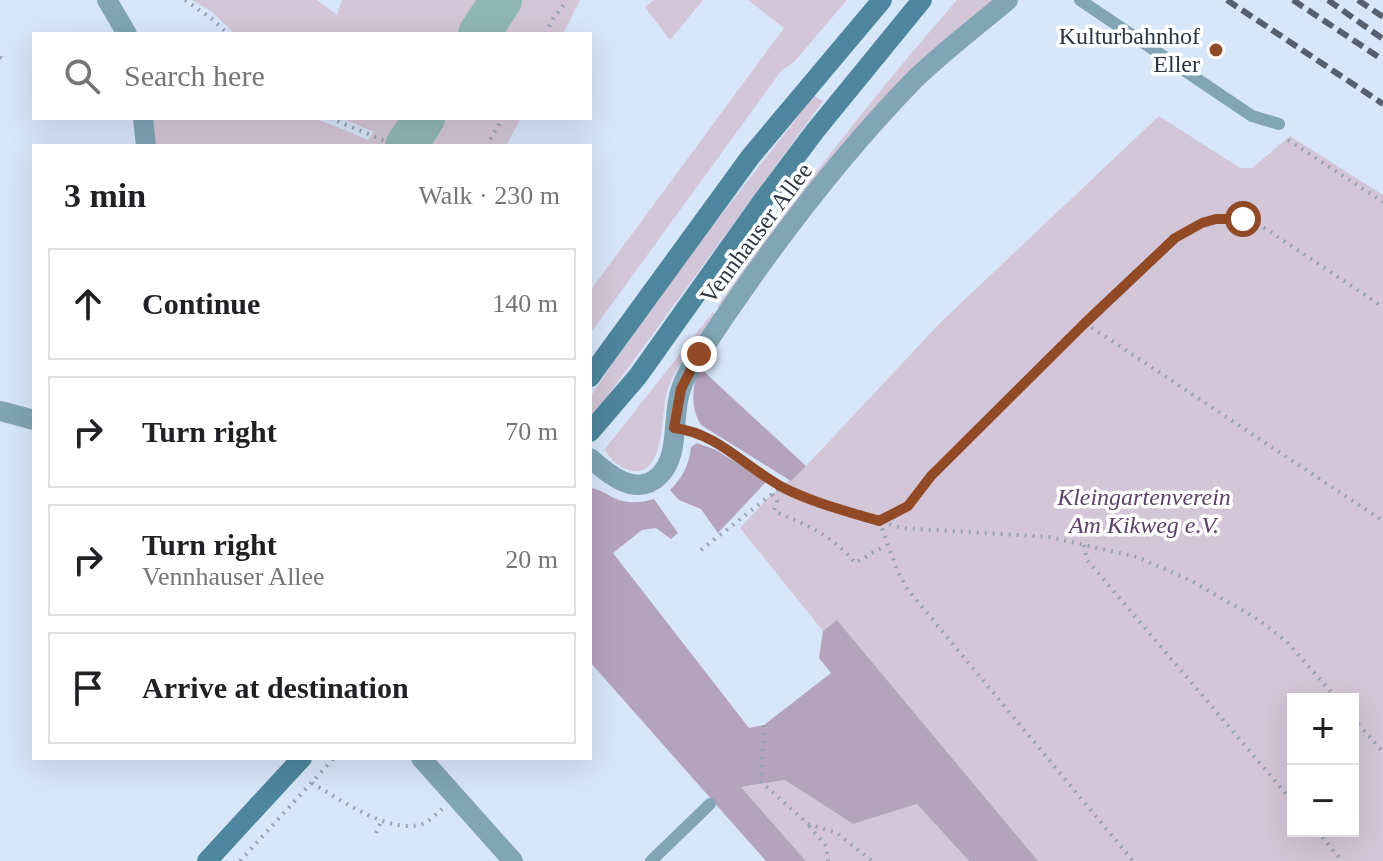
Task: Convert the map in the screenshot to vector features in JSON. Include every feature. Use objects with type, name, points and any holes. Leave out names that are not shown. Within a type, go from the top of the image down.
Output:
[{"type":"main road","name":"Vennhauser Allee","points":[[592,374],[751,156],[882,0]]},
{"type":"main road","name":"Vennhauser Allee","points":[[592,430],[638,376],[815,131],[922,0]]},
{"type":"main road","points":[[207,861],[300,760]]},
{"type":"street","points":[[107,0],[126,32]]},
{"type":"street","name":"Vennhauser Allee","points":[[592,460],[621,482],[640,484],[653,481],[669,463],[681,389],[699,354],[796,218],[873,124],[918,77],[1008,0]]},
{"type":"street","points":[[143,120],[146,144]]},
{"type":"street","points":[[0,411],[32,419]]},
{"type":"street","points":[[423,760],[513,861]]},
{"type":"lane","points":[[1080,0],[1252,116],[1279,124]]},
{"type":"lane","points":[[651,861],[710,804]]},
{"type":"path","points":[[185,0],[226,32]]},
{"type":"path","points":[[547,32],[567,0]]},
{"type":"path","points":[[335,120],[392,144]]},
{"type":"path","points":[[487,144],[502,120]]},
{"type":"path","points":[[1279,124],[1287,139],[1383,202]]},
{"type":"path","points":[[879,521],[908,506],[931,476],[1085,323],[1175,238],[1202,223],[1216,219],[1243,219],[1260,225],[1383,307]]},
{"type":"path","points":[[1085,323],[1383,521]]},
{"type":"path","points":[[674,428],[694,430],[781,487],[810,500],[902,528],[1050,537],[1137,557],[1236,605],[1287,642],[1332,693]]},
{"type":"path","points":[[701,550],[781,487]]},
{"type":"path","points":[[772,494],[777,501],[774,511],[836,541],[855,563],[887,545]]},
{"type":"path","points":[[879,521],[908,590],[1133,861]]},
{"type":"path","points":[[1084,544],[1087,560],[1287,795]]},
{"type":"path","points":[[764,725],[761,782],[808,824],[826,846],[828,861]]},
{"type":"path","points":[[1359,725],[1383,752]]},
{"type":"path","points":[[240,861],[332,760]]},
{"type":"path","points":[[312,783],[381,822],[406,826],[423,824],[440,811]]},
{"type":"path","points":[[376,833],[381,822]]},
{"type":"path","points":[[808,824],[837,833],[872,861]]},
{"type":"path","points":[[1322,837],[1342,861]]},
{"type":"green space","points":[[192,0],[317,0],[337,15],[342,0],[580,0],[564,32],[233,32],[212,12]]},
{"type":"green space","points":[[654,0],[703,0],[670,40],[645,7]]},
{"type":"green space","points":[[748,0],[847,0],[795,61],[781,71],[592,331],[592,288],[784,28]]},
{"type":"green space","points":[[957,0],[998,0],[918,70],[720,309],[717,307],[833,150]]},
{"type":"green space","points":[[814,96],[823,101],[592,417],[592,394],[696,247]]},
{"type":"green space","name":"Kleingartenverein Am Kikweg e.V.","points":[[1159,116],[1240,168],[1252,168],[1290,136],[1383,195],[1383,861],[1038,861],[838,621],[823,631],[740,528],[767,499],[806,466],[942,321]]},
{"type":"green space","points":[[148,120],[320,120],[368,140],[374,132],[346,120],[520,120],[507,144],[151,144]]},
{"type":"green space","points":[[713,312],[716,315],[672,378],[652,463],[644,469],[633,471],[620,466],[605,449]]},
{"type":"green space","points":[[786,780],[853,824],[917,804],[969,861],[806,861],[741,787]]},
{"type":"shaded area","points":[[699,367],[806,466],[791,481],[701,425],[693,397]]},
{"type":"shaded area","points":[[697,443],[716,450],[767,481],[718,533],[701,509],[679,500],[670,490],[685,470],[691,447]]},
{"type":"shaded area","points":[[592,489],[624,501],[654,499],[678,533],[671,539],[656,528],[642,530],[613,553],[749,728],[764,725],[831,673],[819,658],[823,631],[837,620],[1038,861],[969,861],[917,804],[853,824],[785,780],[741,787],[806,861],[766,861],[592,664]]},
{"type":"waterway","points":[[480,32],[501,0]]},
{"type":"waterway","points":[[407,144],[423,120]]},
{"type":"railway","points":[[1227,0],[1383,104]]},
{"type":"railway","points":[[1293,0],[1383,60]]},
{"type":"railway","points":[[1328,0],[1383,39]]},
{"type":"railway","points":[[1358,0],[1383,17]]},
{"type":"place","name":"Kulturbahnhof Eller","points":[[1216,50]]},
{"type":"route","points":[[699,354],[681,389],[674,428],[694,430],[781,487],[810,500],[879,521],[908,506],[931,476],[1175,238],[1188,229],[1216,219],[1243,219]]}]
